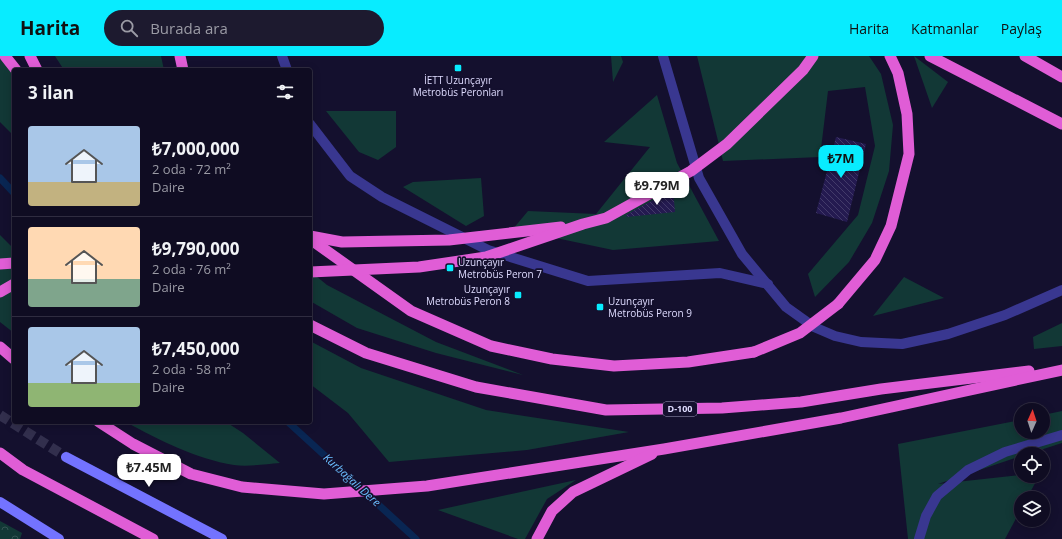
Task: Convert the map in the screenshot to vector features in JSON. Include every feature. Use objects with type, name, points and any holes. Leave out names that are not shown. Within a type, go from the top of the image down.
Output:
[{"type":"highway","points":[[6,56],[15,68]]},
{"type":"highway","points":[[30,56],[36,68]]},
{"type":"highway","points":[[180,56],[183,68]]},
{"type":"highway","points":[[312,272],[419,267],[486,257],[583,224],[606,218],[690,171],[727,144],[766,108],[803,70],[813,56]]},
{"type":"highway","points":[[312,240],[411,311],[491,346],[552,359],[614,366],[688,362],[754,352],[800,332],[838,304],[875,260],[891,226],[909,154],[907,114],[898,73],[890,56]]},
{"type":"highway","points":[[930,56],[1062,124]]},
{"type":"highway","points":[[1025,56],[1062,76]]},
{"type":"highway","points":[[312,236],[342,242],[449,240],[583,224]]},
{"type":"highway","points":[[0,264],[12,263]]},
{"type":"highway","points":[[0,292],[12,285]]},
{"type":"highway","name":"D-100","points":[[312,325],[366,353],[476,387],[606,410],[722,408],[801,402],[881,388],[1062,366]]},
{"type":"highway","points":[[0,347],[12,357]]},
{"type":"highway","points":[[102,424],[133,444],[191,474],[242,487],[324,494],[427,486],[664,449],[840,418],[1062,370]]},
{"type":"highway","points":[[537,539],[552,510],[573,492],[664,449]]},
{"type":"highway","points":[[0,453],[23,470],[153,539]]},
{"type":"main road","points":[[66,457],[222,539]]},
{"type":"main road","points":[[0,502],[59,539]]},
{"type":"lane","points":[[282,56],[286,68]]},
{"type":"lane","points":[[663,56],[699,178],[742,254],[786,307],[814,327],[835,336],[861,342],[902,344],[948,334],[998,317],[1062,290]]},
{"type":"lane","points":[[312,127],[350,176],[382,197],[488,250],[588,281],[720,273],[768,284]]},
{"type":"lane","points":[[919,539],[926,516],[937,496],[968,470],[1005,452],[1062,435]]},
{"type":"green space","points":[[0,56],[12,69],[12,134],[0,122]]},
{"type":"green space","points":[[55,56],[161,56],[164,68],[63,68]]},
{"type":"green space","points":[[611,56],[621,56],[623,62],[613,82]]},
{"type":"green space","points":[[697,56],[869,56],[881,74],[893,125],[889,171],[872,223],[849,262],[815,297],[808,274],[858,215],[875,146],[865,87],[828,91],[820,157],[723,161]]},
{"type":"green space","points":[[914,56],[948,82],[932,108]]},
{"type":"green space","points":[[657,95],[677,163],[719,241],[613,250],[513,229],[528,211],[596,214],[650,147],[604,142]]},
{"type":"green space","points":[[326,111],[396,111],[396,147],[378,160],[359,152]]},
{"type":"green space","points":[[481,178],[484,216],[466,226],[403,187],[413,182]]},
{"type":"green space","points":[[0,235],[12,247],[12,331],[0,322]]},
{"type":"green space","points":[[312,273],[327,285],[436,342],[523,375],[436,353],[357,328],[312,302]]},
{"type":"green space","points":[[904,277],[944,298],[873,316]]},
{"type":"green space","points":[[1062,323],[1062,346],[1034,349],[1033,337]]},
{"type":"green space","points":[[312,342],[361,368],[486,410],[629,432],[527,450],[389,462],[348,413],[312,386]]},
{"type":"green space","points":[[1062,411],[1062,443],[1050,447],[1014,447],[1014,458],[938,484],[1014,476],[1014,483],[1035,483],[1031,491],[1014,491],[1014,522],[1005,539],[908,539],[898,444],[1014,421],[1014,439],[1050,439],[1050,414]]},
{"type":"green space","points":[[130,424],[229,424],[243,433],[280,463],[245,466],[220,462],[192,454]]},
{"type":"green space","points":[[576,480],[547,499],[525,539],[518,539],[438,510]]},
{"type":"green space","points":[[0,521],[22,533],[20,539],[0,539]]},
{"type":"building","points":[[836,137],[866,144],[847,222],[816,213]]},
{"type":"building","points":[[673,189],[675,212],[627,217],[626,215]]},
{"type":"waterway","name":"Kurbağalı Dere","points":[[0,178],[12,191]]},
{"type":"waterway","name":"Kurbağalı Dere","points":[[290,424],[416,539]]},
{"type":"tunnel","points":[[0,415],[12,423]]},
{"type":"tunnel","points":[[14,424],[66,457]]},
{"type":"place","name":"İETT Uzunçayır Metrobüs Peronları","points":[[458,68]]},
{"type":"place","name":"Uzunçayır Metrobüs Peron 7","points":[[450,268]]},
{"type":"place","name":"Uzunçayır Metrobüs Peron 8","points":[[518,295]]},
{"type":"place","name":"Uzunçayır Metrobüs Peron 9","points":[[600,307]]}]
